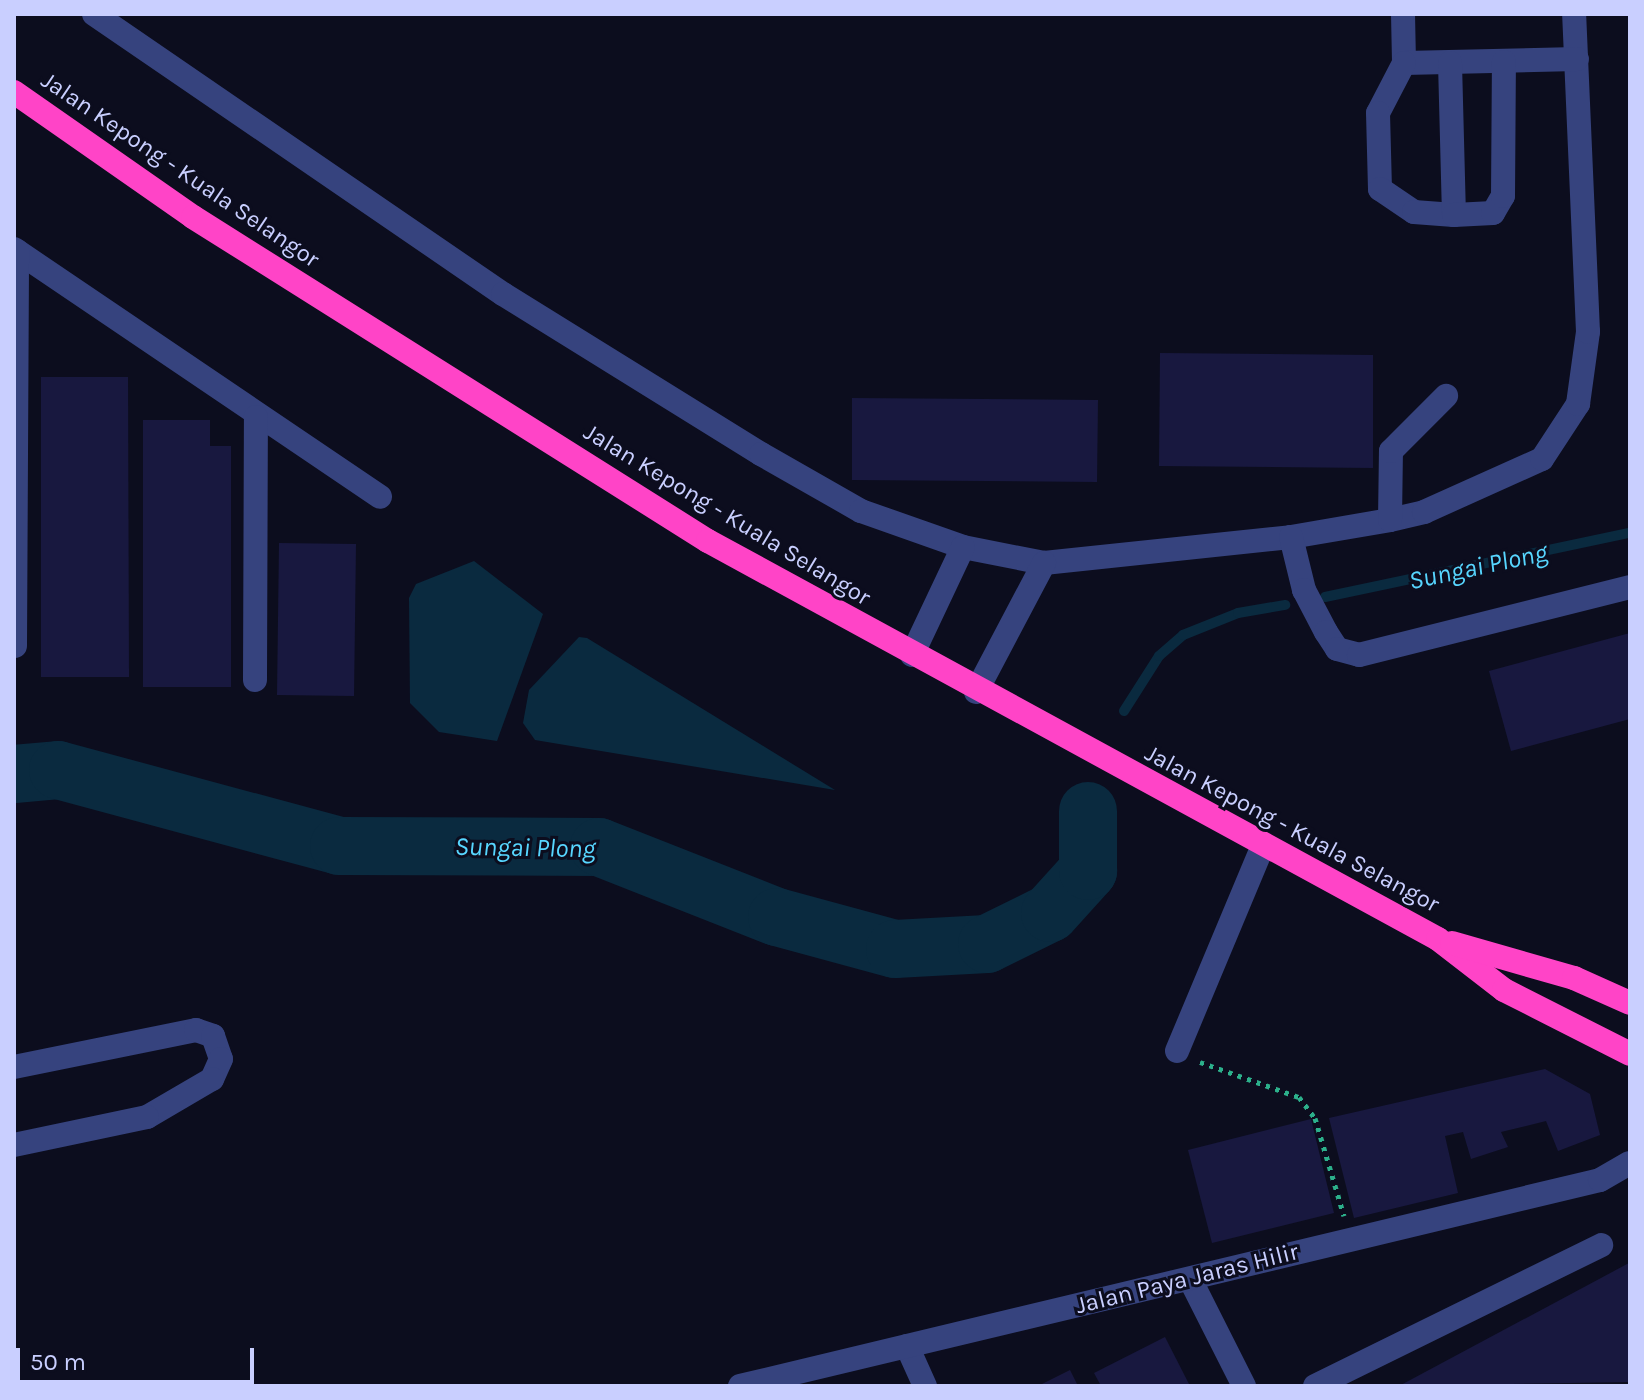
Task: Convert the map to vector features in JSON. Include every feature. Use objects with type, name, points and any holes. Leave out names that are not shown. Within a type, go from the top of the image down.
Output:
[{"type":"highway","name":"Jalan Kepong - Kuala Selangor","points":[[14,92],[193,217],[695,533],[976,692],[1438,939],[1504,990],[1622,1050]]},
{"type":"highway","name":"Jalan Kepong - Kuala Selangor","points":[[1438,939],[1574,978],[1630,1003]]},
{"type":"highway","points":[[1574,978],[1630,1016]]},
{"type":"street","points":[[94,14],[503,294],[761,454],[861,511],[963,547],[1044,563],[1291,537],[1390,520],[1424,512],[1542,459],[1578,404],[1588,332],[1574,14]]},
{"type":"street","points":[[1403,14],[1404,63],[1378,113],[1380,189],[1414,212],[1454,215],[1493,213],[1503,196],[1504,62]]},
{"type":"street","points":[[1404,63],[1577,59]]},
{"type":"street","points":[[1450,63],[1454,215]]},
{"type":"street","points":[[15,250],[256,417],[380,497]]},
{"type":"street","points":[[15,250],[15,646]]},
{"type":"street","points":[[1390,520],[1391,451],[1446,396]]},
{"type":"street","points":[[255,680],[256,417]]},
{"type":"street","points":[[1291,537],[1304,590],[1326,632],[1337,649],[1359,655],[1630,587]]},
{"type":"street","points":[[912,655],[963,547]]},
{"type":"street","points":[[976,692],[1044,563]]},
{"type":"street","points":[[1177,1051],[1263,845]]},
{"type":"street","points":[[14,1067],[196,1030],[213,1036],[221,1059],[212,1079],[147,1117],[14,1145]]},
{"type":"street","points":[[1622,1050],[1630,1066]]},
{"type":"street","points":[[1600,1180],[1630,1144]]},
{"type":"street","name":"Jalan Paya Jaras Hilir","points":[[740,1386],[1600,1180],[1630,1163]]},
{"type":"street","points":[[1315,1386],[1601,1245]]},
{"type":"street","points":[[1190,1279],[1244,1386]]},
{"type":"street","points":[[907,1346],[925,1386]]},
{"type":"path","points":[[1177,1051],[1299,1097],[1315,1118],[1352,1240]]},
{"type":"water","points":[[474,561],[543,614],[497,741],[439,732],[410,703],[409,598],[416,584]]},
{"type":"water","points":[[579,637],[587,638],[835,790],[535,740],[523,723],[529,690]]},
{"type":"building","points":[[1160,353],[1373,355],[1373,468],[1159,466]]},
{"type":"building","points":[[41,377],[128,377],[129,677],[41,677]]},
{"type":"building","points":[[852,398],[1098,400],[1097,482],[852,480]]},
{"type":"building","points":[[143,420],[210,420],[210,446],[231,446],[231,687],[143,687]]},
{"type":"building","points":[[279,543],[356,544],[354,696],[277,695]]},
{"type":"building","points":[[1630,633],[1630,719],[1511,751],[1489,671]]},
{"type":"building","points":[[1545,1069],[1590,1094],[1600,1135],[1558,1151],[1546,1121],[1501,1132],[1508,1147],[1471,1159],[1463,1132],[1445,1136],[1458,1193],[1354,1218],[1329,1118]]},
{"type":"building","points":[[1311,1119],[1334,1213],[1212,1243],[1188,1150]]},
{"type":"building","points":[[1629,1263],[1630,1382],[1399,1386]]},
{"type":"building","points":[[1165,1337],[1190,1386],[1101,1386],[1094,1373]]},
{"type":"building","points":[[1070,1370],[1078,1386],[1038,1386]]},
{"type":"waterway","name":"Sungai Plong","points":[[1325,597],[1630,533]]},
{"type":"waterway","name":"Sungai Plong","points":[[1124,711],[1159,656],[1183,635],[1238,613],[1285,605]]},
{"type":"waterway","name":"Sungai Plong","points":[[14,774],[58,770],[339,846],[599,847],[777,917],[895,949],[987,944],[1050,913],[1088,871],[1088,811]]}]
